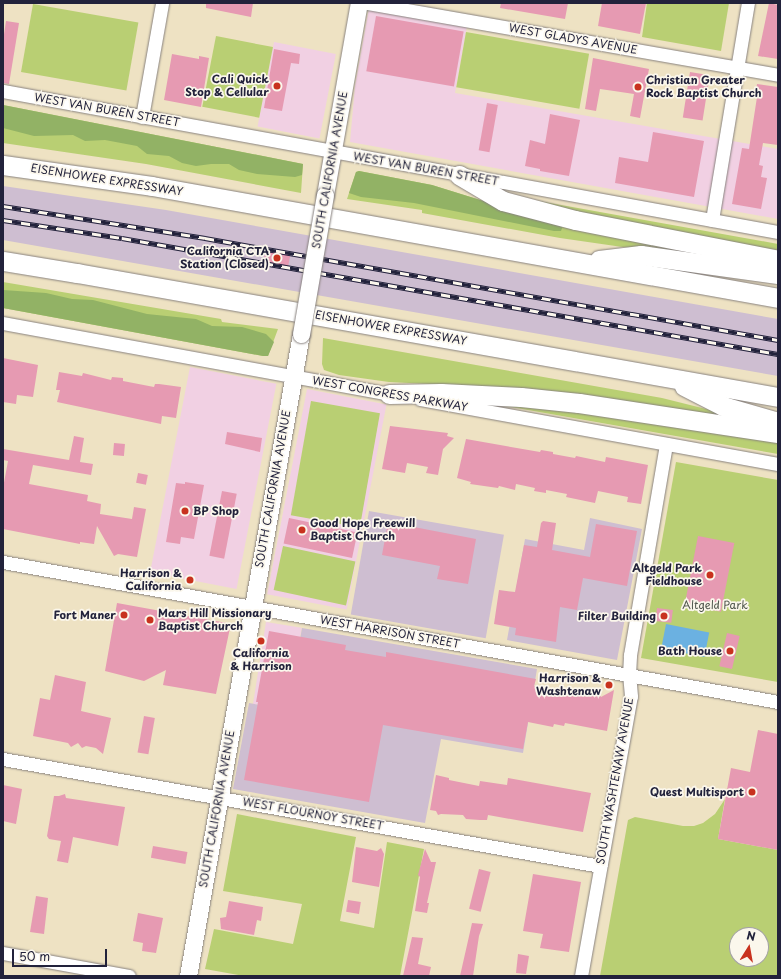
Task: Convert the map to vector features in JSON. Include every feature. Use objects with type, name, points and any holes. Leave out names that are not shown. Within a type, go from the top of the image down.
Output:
[{"type":"highway","name":"EISENHOWER EXPRESSWAY","points":[[3,165],[152,186],[778,298]]},
{"type":"highway","points":[[459,175],[503,201],[510,203],[575,220],[778,260]]},
{"type":"highway","points":[[580,262],[641,255],[778,274]]},
{"type":"highway","name":"EISENHOWER EXPRESSWAY","points":[[3,261],[778,397]]},
{"type":"highway","points":[[667,377],[723,406],[778,422]]},
{"type":"highway","points":[[389,394],[441,392],[522,397],[579,403],[778,433]]},
{"type":"main road","name":"SOUTH CALIFORNIA AVENUE","points":[[188,976],[359,3]]},
{"type":"street","points":[[142,117],[162,3]]},
{"type":"street","name":"WEST GLADYS AVENUE","points":[[367,3],[778,75]]},
{"type":"street","points":[[712,220],[748,3]]},
{"type":"street","name":"WEST VAN BUREN STREET","points":[[3,92],[778,232]]},
{"type":"street","name":"WEST CONGRESS PARKWAY","points":[[3,323],[778,464]]},
{"type":"street","name":"SOUTH WASHTENAW AVENUE","points":[[581,976],[630,696],[630,655],[666,444]]},
{"type":"street","name":"WEST HARRISON STREET","points":[[3,562],[778,702]]},
{"type":"street","name":"WEST FLOURNOY STREET","points":[[3,759],[600,866]]},
{"type":"street","points":[[3,953],[129,976]]},
{"type":"shaded area","points":[[369,8],[467,26],[455,93],[778,149],[778,219],[350,142],[355,86]]},
{"type":"shaded area","points":[[274,42],[336,54],[319,138],[258,126]]},
{"type":"shaded area","points":[[3,186],[166,210],[778,319],[778,376],[3,240]]},
{"type":"shaded area","points":[[190,367],[276,384],[237,589],[150,572]]},
{"type":"shaded area","points":[[307,389],[387,404],[347,610],[267,594]]},
{"type":"shaded area","points":[[369,511],[504,535],[486,638],[351,614]]},
{"type":"shaded area","points":[[590,518],[642,529],[617,660],[507,640],[525,539],[584,550]]},
{"type":"shaded area","points":[[266,622],[302,628],[289,710],[253,704]]},
{"type":"shaded area","points":[[302,628],[537,669],[523,753],[441,739],[425,823],[233,789],[249,703],[288,710]]},
{"type":"green space","points":[[647,3],[729,3],[721,51],[642,37]]},
{"type":"green space","points":[[33,4],[138,23],[126,91],[21,72]]},
{"type":"green space","points":[[466,32],[589,54],[579,109],[456,87]]},
{"type":"green space","points":[[216,36],[273,47],[259,118],[202,107]]},
{"type":"green space","points":[[3,105],[303,164],[301,193],[146,164],[3,143]]},
{"type":"green space","points":[[3,105],[303,164],[302,175],[295,177],[257,174],[239,170],[229,164],[196,166],[182,163],[169,156],[147,154],[137,146],[105,140],[85,141],[73,135],[34,136],[3,128]]},
{"type":"green space","points":[[359,171],[432,185],[519,212],[775,269],[560,238],[422,213],[422,210],[347,199],[356,172]]},
{"type":"green space","points":[[359,171],[432,185],[519,212],[564,223],[561,231],[554,231],[414,203],[361,197],[349,193],[356,172]]},
{"type":"green space","points":[[511,196],[778,244],[778,254],[614,223]]},
{"type":"green space","points":[[3,282],[221,319],[222,322],[278,329],[268,356],[263,356],[3,308]]},
{"type":"green space","points":[[3,290],[46,293],[72,299],[93,300],[147,314],[196,319],[212,326],[242,327],[266,334],[274,342],[268,356],[263,356],[3,308]]},
{"type":"green space","points":[[323,338],[662,398],[754,421],[532,389],[389,382],[339,375],[324,370],[322,364]]},
{"type":"green space","points":[[311,401],[380,413],[360,527],[291,515]]},
{"type":"green space","points":[[499,405],[547,405],[778,441],[778,454]]},
{"type":"green space","name":"Altgeld Park","points":[[676,462],[778,480],[778,682],[641,658]]},
{"type":"green space","points":[[283,546],[355,561],[346,605],[274,590]]},
{"type":"green space","points":[[725,799],[718,839],[778,850],[778,976],[600,976],[628,820],[635,817],[683,826],[694,826],[703,823],[715,814]]},
{"type":"green space","points":[[237,814],[356,837],[340,921],[374,928],[387,842],[424,849],[400,976],[244,976],[205,969],[214,929],[293,944],[302,904],[223,891]]},
{"type":"water","points":[[666,624],[709,632],[704,657],[661,649]]},
{"type":"building","points":[[206,3],[253,3],[251,17],[206,8]]},
{"type":"building","points":[[501,3],[568,3],[565,19],[500,8]]},
{"type":"building","points":[[602,3],[646,3],[640,34],[598,26]]},
{"type":"building","points":[[769,3],[778,5],[778,59],[758,56]]},
{"type":"building","points":[[376,16],[464,31],[454,87],[366,71]]},
{"type":"building","points":[[6,21],[19,23],[9,84],[3,83],[3,41]]},
{"type":"building","name":"Cali Quick Stop & Cellular","points":[[274,49],[300,54],[299,64],[291,63],[282,111],[264,108]]},
{"type":"building","points":[[172,54],[199,59],[199,56],[209,58],[201,107],[164,100]]},
{"type":"building","points":[[593,58],[649,69],[640,118],[630,116],[634,94],[600,89],[596,111],[585,109]]},
{"type":"building","points":[[690,72],[710,75],[703,121],[683,117]]},
{"type":"building","points":[[757,84],[778,87],[778,145],[763,143],[759,165],[763,166],[761,177],[767,178],[761,209],[732,204],[742,148],[749,149],[757,97],[755,97]]},
{"type":"building","points":[[487,103],[498,105],[489,152],[479,150]]},
{"type":"building","points":[[550,114],[580,120],[569,176],[540,171],[540,169],[525,166],[530,140],[545,144]]},
{"type":"building","points":[[653,132],[704,141],[694,197],[615,183],[619,157],[648,162]]},
{"type":"building","name":"California CTA Station (Closed)","points":[[266,249],[291,254],[288,267],[264,262]]},
{"type":"building","points":[[3,358],[38,365],[33,397],[17,395],[16,404],[3,402]]},
{"type":"building","points":[[59,372],[82,376],[83,373],[111,380],[112,377],[123,378],[123,381],[154,387],[155,384],[159,384],[181,387],[176,418],[162,416],[161,424],[57,402],[60,390],[56,390]]},
{"type":"building","points":[[390,426],[448,433],[447,436],[454,438],[443,449],[438,475],[426,473],[428,467],[407,463],[405,473],[382,469]]},
{"type":"building","points":[[227,432],[262,438],[260,452],[225,444]]},
{"type":"building","points":[[74,436],[84,438],[80,462],[93,464],[91,475],[33,465],[29,484],[88,495],[87,501],[101,504],[100,514],[132,519],[134,507],[146,509],[137,557],[118,554],[114,556],[97,526],[94,544],[80,542],[80,544],[3,529],[3,488],[8,461],[3,460],[3,449],[69,460]]},
{"type":"building","points":[[466,439],[540,452],[541,450],[553,452],[553,454],[575,458],[576,456],[605,462],[606,457],[648,465],[641,504],[627,502],[628,497],[598,491],[595,503],[566,497],[567,494],[546,490],[546,493],[534,491],[535,488],[516,484],[515,490],[499,486],[498,488],[470,484],[471,482],[457,478]]},
{"type":"building","points":[[114,443],[125,444],[124,456],[113,455]]},
{"type":"building","points":[[138,473],[148,475],[146,485],[136,483]]},
{"type":"building","name":"BP Shop","points":[[185,482],[204,485],[194,539],[181,537],[180,544],[166,542],[176,483],[185,484]]},
{"type":"building","points":[[222,491],[237,494],[224,559],[209,556]]},
{"type":"building","points":[[289,518],[357,533],[352,558],[284,543]]},
{"type":"building","points":[[543,521],[556,523],[552,550],[590,557],[596,524],[637,531],[627,586],[583,578],[577,610],[560,607],[556,642],[515,635],[516,628],[494,624],[499,590],[515,592],[524,545],[537,547],[541,523]]},
{"type":"building","points":[[388,522],[476,539],[468,584],[437,579],[440,566],[382,555]]},
{"type":"building","name":"Altgeld Park Fieldhouse","points":[[698,536],[734,543],[721,612],[685,605]]},
{"type":"building","points":[[117,603],[227,623],[230,628],[216,694],[163,685],[166,670],[144,681],[105,671]]},
{"type":"building","name":"Filter Building","points":[[657,608],[673,610],[671,623],[655,621]]},
{"type":"building","points":[[269,631],[346,645],[345,650],[386,657],[386,652],[536,679],[534,686],[587,695],[588,692],[597,690],[601,697],[614,690],[607,731],[565,723],[564,726],[554,724],[553,727],[528,722],[523,749],[383,725],[369,802],[244,780]]},
{"type":"building","name":"Bath House","points":[[727,633],[740,636],[732,669],[719,666]]},
{"type":"building","points":[[55,675],[86,682],[81,711],[111,718],[103,754],[96,748],[86,746],[82,748],[78,743],[71,747],[68,743],[33,736],[40,698],[50,700]]},
{"type":"building","points":[[144,716],[155,718],[148,754],[138,752]]},
{"type":"building","name":"Quest Multisport","points":[[758,730],[778,734],[778,850],[718,839],[731,768],[750,772]]},
{"type":"building","points":[[436,775],[449,778],[449,780],[479,786],[480,781],[507,785],[508,778],[591,793],[583,832],[488,815],[487,820],[480,820],[466,819],[463,815],[438,815],[436,811],[430,810]]},
{"type":"building","points":[[3,785],[22,789],[16,824],[3,821]]},
{"type":"building","points":[[65,794],[66,798],[125,807],[118,846],[73,837],[68,863],[57,861],[61,841],[49,839],[47,836],[54,796]]},
{"type":"building","points":[[153,846],[187,852],[185,864],[151,858]]},
{"type":"building","points":[[356,847],[377,851],[381,848],[384,854],[379,887],[352,882]]},
{"type":"building","points":[[425,849],[431,862],[436,862],[427,903],[429,903],[427,913],[415,911],[420,877],[418,875]]},
{"type":"building","points":[[479,869],[491,872],[481,912],[469,909]]},
{"type":"building","points":[[533,874],[581,882],[569,952],[540,948],[543,934],[523,931]]},
{"type":"building","points":[[36,896],[48,898],[44,934],[30,932]]},
{"type":"building","points":[[348,900],[361,902],[359,914],[346,912]]},
{"type":"building","points":[[229,901],[263,907],[261,921],[257,920],[254,935],[221,929],[220,918],[226,917]]},
{"type":"building","points":[[138,913],[163,918],[156,953],[142,951],[143,943],[133,941]]},
{"type":"building","points":[[472,923],[483,924],[479,936],[473,976],[460,976]]},
{"type":"building","points":[[412,937],[423,938],[418,964],[431,967],[429,976],[403,976]]},
{"type":"building","points":[[518,954],[529,956],[526,974],[516,973]]},
{"type":"railway","points":[[3,206],[205,238],[778,340]]},
{"type":"railway","points":[[3,220],[122,238],[778,354]]},
{"type":"place","name":"Cali Quick Stop & Cellular","points":[[277,86]]},
{"type":"place","name":"Christian Greater Rock Baptist Church","points":[[638,87]]},
{"type":"place","name":"California CTA Station (Closed)","points":[[277,258]]},
{"type":"place","name":"BP Shop","points":[[185,511]]},
{"type":"place","name":"Good Hope Freewill Baptist Church","points":[[302,530]]},
{"type":"place","name":"Altgeld Park Fieldhouse","points":[[710,575]]},
{"type":"place","name":"Harrison & California","points":[[190,580]]},
{"type":"place","name":"Fort Maner","points":[[124,615]]},
{"type":"place","name":"Filter Building","points":[[664,616]]},
{"type":"place","name":"Mars Hill Missionary Baptist Church","points":[[150,620]]},
{"type":"place","name":"California & Harrison","points":[[261,641]]},
{"type":"place","name":"Bath House","points":[[730,651]]},
{"type":"place","name":"Harrison & Washtenaw","points":[[609,685]]},
{"type":"place","name":"Quest Multisport","points":[[752,792]]}]
